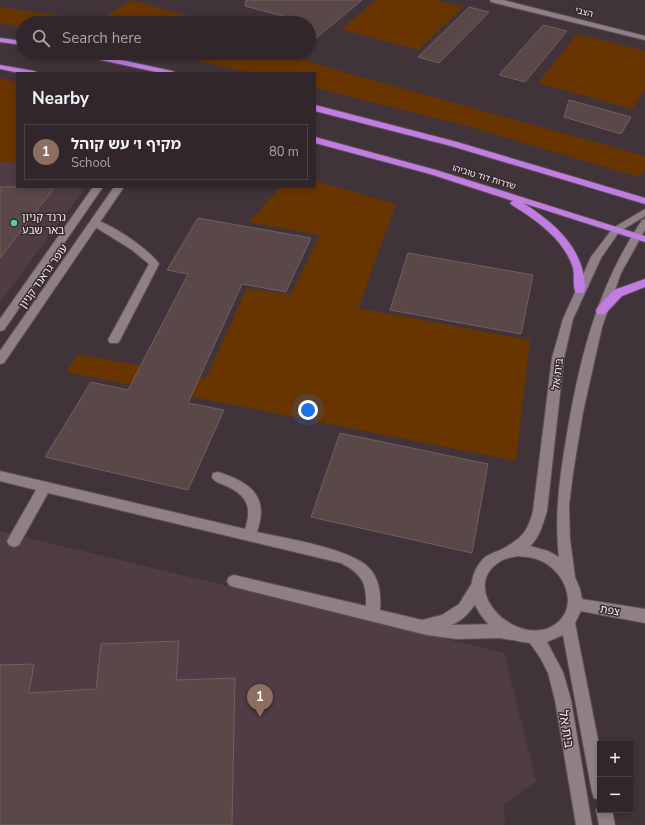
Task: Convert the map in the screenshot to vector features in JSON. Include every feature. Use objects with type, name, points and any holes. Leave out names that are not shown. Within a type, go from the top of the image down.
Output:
[{"type":"highway","points":[[0,40],[16,42]]},
{"type":"highway","points":[[111,60],[167,72]]},
{"type":"highway","points":[[0,67],[28,72]]},
{"type":"highway","points":[[316,108],[454,144],[645,201]]},
{"type":"highway","name":"שדרות דוד טוביהו","points":[[316,140],[433,172],[640,238]]},
{"type":"highway","points":[[495,192],[529,211],[565,243],[578,269],[580,290]]},
{"type":"highway","points":[[601,311],[618,293],[645,283]]},
{"type":"street","name":"הצבי","points":[[494,0],[645,38]]},
{"type":"street","name":"עופר גראנד קניון","points":[[0,326],[97,188]]},
{"type":"street","name":"עופר גראנד קניון","points":[[0,360],[118,188]]},
{"type":"street","name":"בית אל","points":[[510,551],[525,543],[535,531],[540,511],[558,358],[568,319],[596,257],[616,230],[645,212]]},
{"type":"street","points":[[568,577],[562,525],[564,489],[578,402],[595,328],[601,311],[613,282],[640,238],[645,222]]},
{"type":"street","points":[[95,223],[141,251],[151,259],[154,264],[114,340]]},
{"type":"street","points":[[0,476],[343,558],[358,565],[368,575],[371,581],[374,597],[372,615]]},
{"type":"street","points":[[218,477],[240,485],[254,500],[255,516],[249,536]]},
{"type":"street","points":[[14,541],[44,487]]},
{"type":"street","points":[[234,581],[416,626],[456,632],[499,631],[535,638],[550,635],[568,623],[574,611],[574,591],[568,577],[559,566],[540,554],[525,551],[510,551],[496,556],[486,563],[479,574],[477,587],[472,600],[457,614],[438,623],[416,626]]},
{"type":"street","points":[[477,587],[480,601],[487,614],[497,625],[511,633]]},
{"type":"street","name":"צפת","points":[[575,604],[645,616]]},
{"type":"street","name":"בית אל","points":[[568,623],[597,777]]},
{"type":"street","name":"בית אל","points":[[535,638],[546,654],[555,672],[563,700],[584,825]]},
{"type":"street","points":[[605,813],[607,825]]},
{"type":"shaded area","points":[[132,0],[188,16],[106,16]]},
{"type":"shaded area","points":[[376,0],[436,0],[463,7],[418,50],[341,29]]},
{"type":"shaded area","points":[[0,7],[63,16],[16,16],[16,26],[0,23]]},
{"type":"shaded area","points":[[577,34],[645,51],[645,89],[632,109],[538,83]]},
{"type":"shaded area","points":[[195,60],[304,60],[645,156],[645,169],[639,177],[467,126],[316,88],[316,72],[249,72]]},
{"type":"shaded area","points":[[0,78],[16,82],[16,163],[0,161]]},
{"type":"shaded area","points":[[0,85],[16,87],[16,188],[85,188],[0,302]]},
{"type":"shaded area","points":[[316,181],[396,204],[358,308],[530,340],[516,461],[66,372],[78,354],[206,378],[247,288],[291,295],[320,235],[249,222],[279,188],[316,188]]},
{"type":"shaded area","points":[[0,531],[504,653],[536,781],[503,805],[505,825],[0,825]]},
{"type":"building","points":[[246,0],[362,0],[316,38],[316,16],[283,16],[245,6]]},
{"type":"building","points":[[469,7],[489,12],[439,63],[418,57]]},
{"type":"building","points":[[543,25],[567,31],[525,82],[499,75]]},
{"type":"building","points":[[569,100],[631,117],[621,134],[564,117]]},
{"type":"building","name":"גרנד קניון באר שבע","points":[[0,187],[54,188],[0,258]]},
{"type":"building","points":[[198,218],[311,238],[286,292],[242,284],[188,403],[224,410],[188,490],[45,457],[91,382],[128,390],[188,274],[167,270]]},
{"type":"building","points":[[408,253],[533,275],[521,334],[390,310]]},
{"type":"building","points":[[340,433],[488,464],[472,553],[311,517]]},
{"type":"building","points":[[179,641],[176,680],[235,678],[232,825],[0,825],[0,665],[34,664],[29,693],[96,689],[101,644]]},
{"type":"place","name":"גרנד קניון באר שבע","points":[[14,223]]},
{"type":"place","name":"מקיף ו׳ עש קוהל","points":[[260,717]]}]
